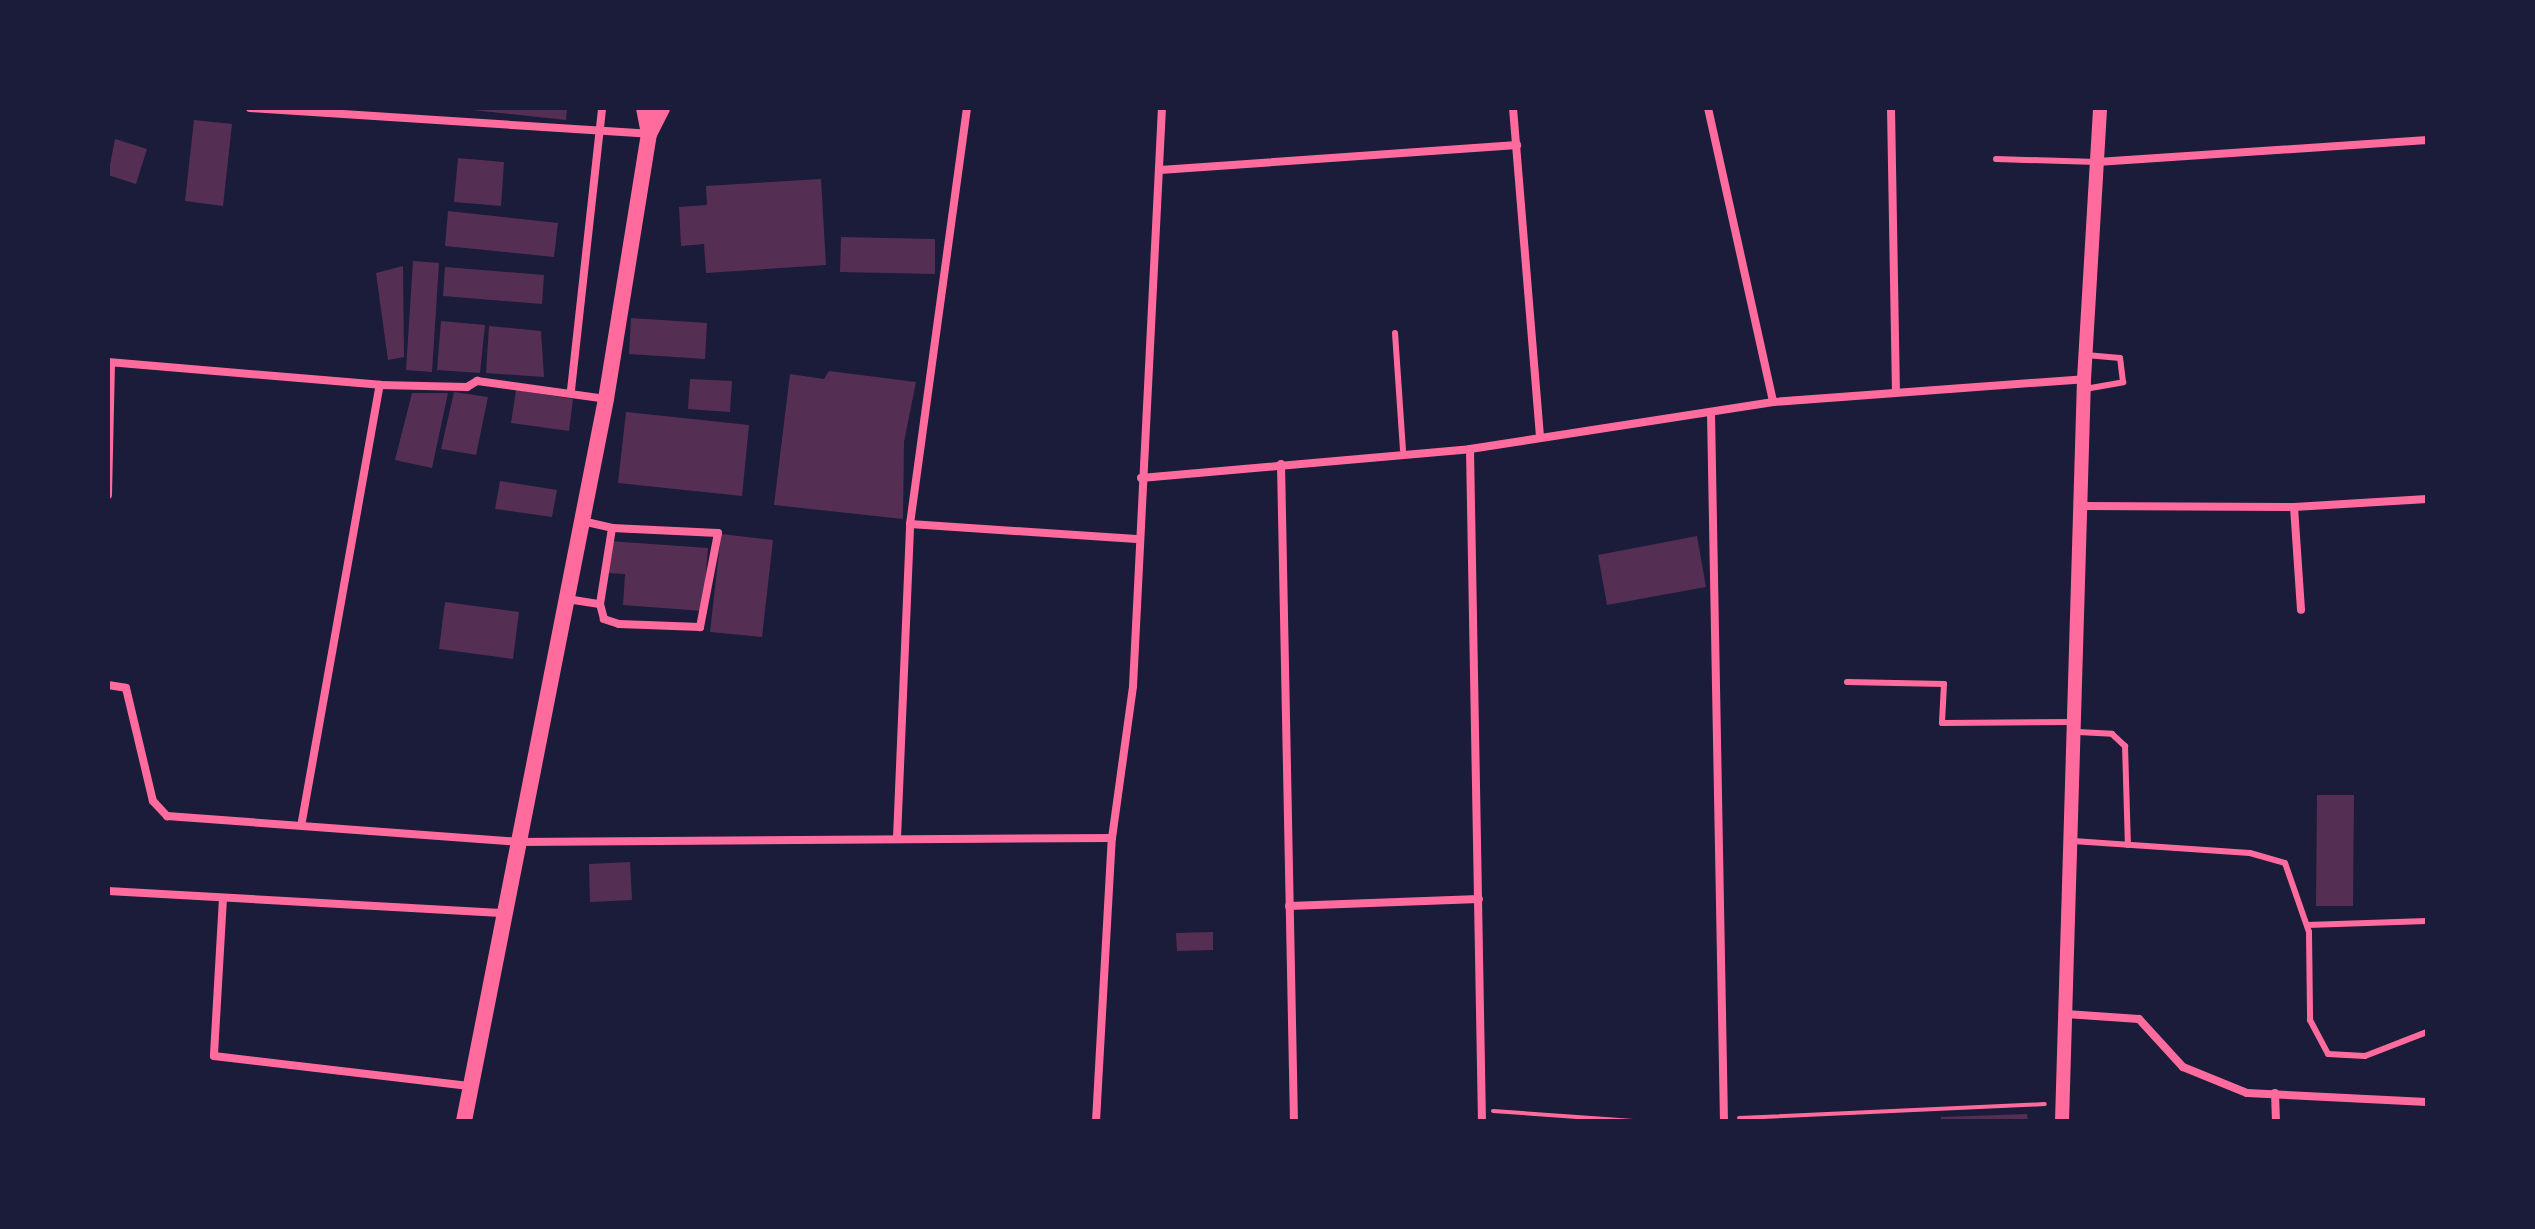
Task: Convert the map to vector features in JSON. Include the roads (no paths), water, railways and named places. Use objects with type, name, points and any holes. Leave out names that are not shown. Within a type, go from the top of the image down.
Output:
[{"type":"main road","points":[[644,108],[649,134]]},
{"type":"main road","points":[[464,1121],[606,399],[649,134],[662,108]]},
{"type":"street","points":[[250,108],[649,134]]},
{"type":"street","points":[[571,390],[602,108]]},
{"type":"street","points":[[897,838],[910,524],[963,176],[967,108]]},
{"type":"street","points":[[1096,1121],[1112,838],[1133,686],[1137,539],[1162,108]]},
{"type":"street","points":[[1513,108],[1540,437]]},
{"type":"street","points":[[1708,108],[1773,402]]},
{"type":"street","points":[[1891,108],[1896,390]]},
{"type":"street","points":[[2062,1121],[2078,727],[2084,384],[2100,108]]},
{"type":"street","points":[[2097,162],[2427,140]]},
{"type":"street","points":[[1160,170],[1517,145]]},
{"type":"street","points":[[108,495],[110,363],[380,385],[467,387],[477,381],[571,390],[606,399]]},
{"type":"street","points":[[1141,478],[1403,450],[1470,449],[1773,402],[1896,390],[2084,384]]},
{"type":"street","points":[[302,821],[380,385]]},
{"type":"street","points":[[1711,413],[1724,1120]]},
{"type":"street","points":[[1470,449],[1482,1116]]},
{"type":"street","points":[[1281,464],[1294,1121]]},
{"type":"street","points":[[2082,506],[2294,507],[2427,499]]},
{"type":"street","points":[[2294,507],[2301,610]]},
{"type":"street","points":[[582,521],[612,528],[718,533],[708,614],[700,627],[619,624],[604,619],[600,604],[612,528]]},
{"type":"street","points":[[910,524],[1137,539]]},
{"type":"street","points":[[566,599],[600,604]]},
{"type":"street","points":[[108,685],[126,688],[157,811],[302,821],[517,842],[1112,838]]},
{"type":"street","points":[[108,891],[505,913]]},
{"type":"street","points":[[223,898],[214,1056],[471,1086]]},
{"type":"street","points":[[1289,906],[1479,899]]},
{"type":"street","points":[[2066,1014],[2139,1019],[2201,1079],[2275,1093],[2427,1102]]},
{"type":"street","points":[[2275,1093],[2276,1121]]},
{"type":"lane","points":[[1996,159],[2097,162]]},
{"type":"lane","points":[[1395,333],[1403,450]]},
{"type":"lane","points":[[2084,384],[2123,382],[2120,358],[2086,355]]},
{"type":"lane","points":[[1847,682],[1944,684],[1942,723],[2078,727],[2112,734],[2125,746],[2128,845]]},
{"type":"lane","points":[[2073,841],[2250,853],[2285,863],[2307,925],[2310,1020],[2328,1054],[2365,1056],[2427,1032]]},
{"type":"lane","points":[[2307,925],[2427,921]]}]
